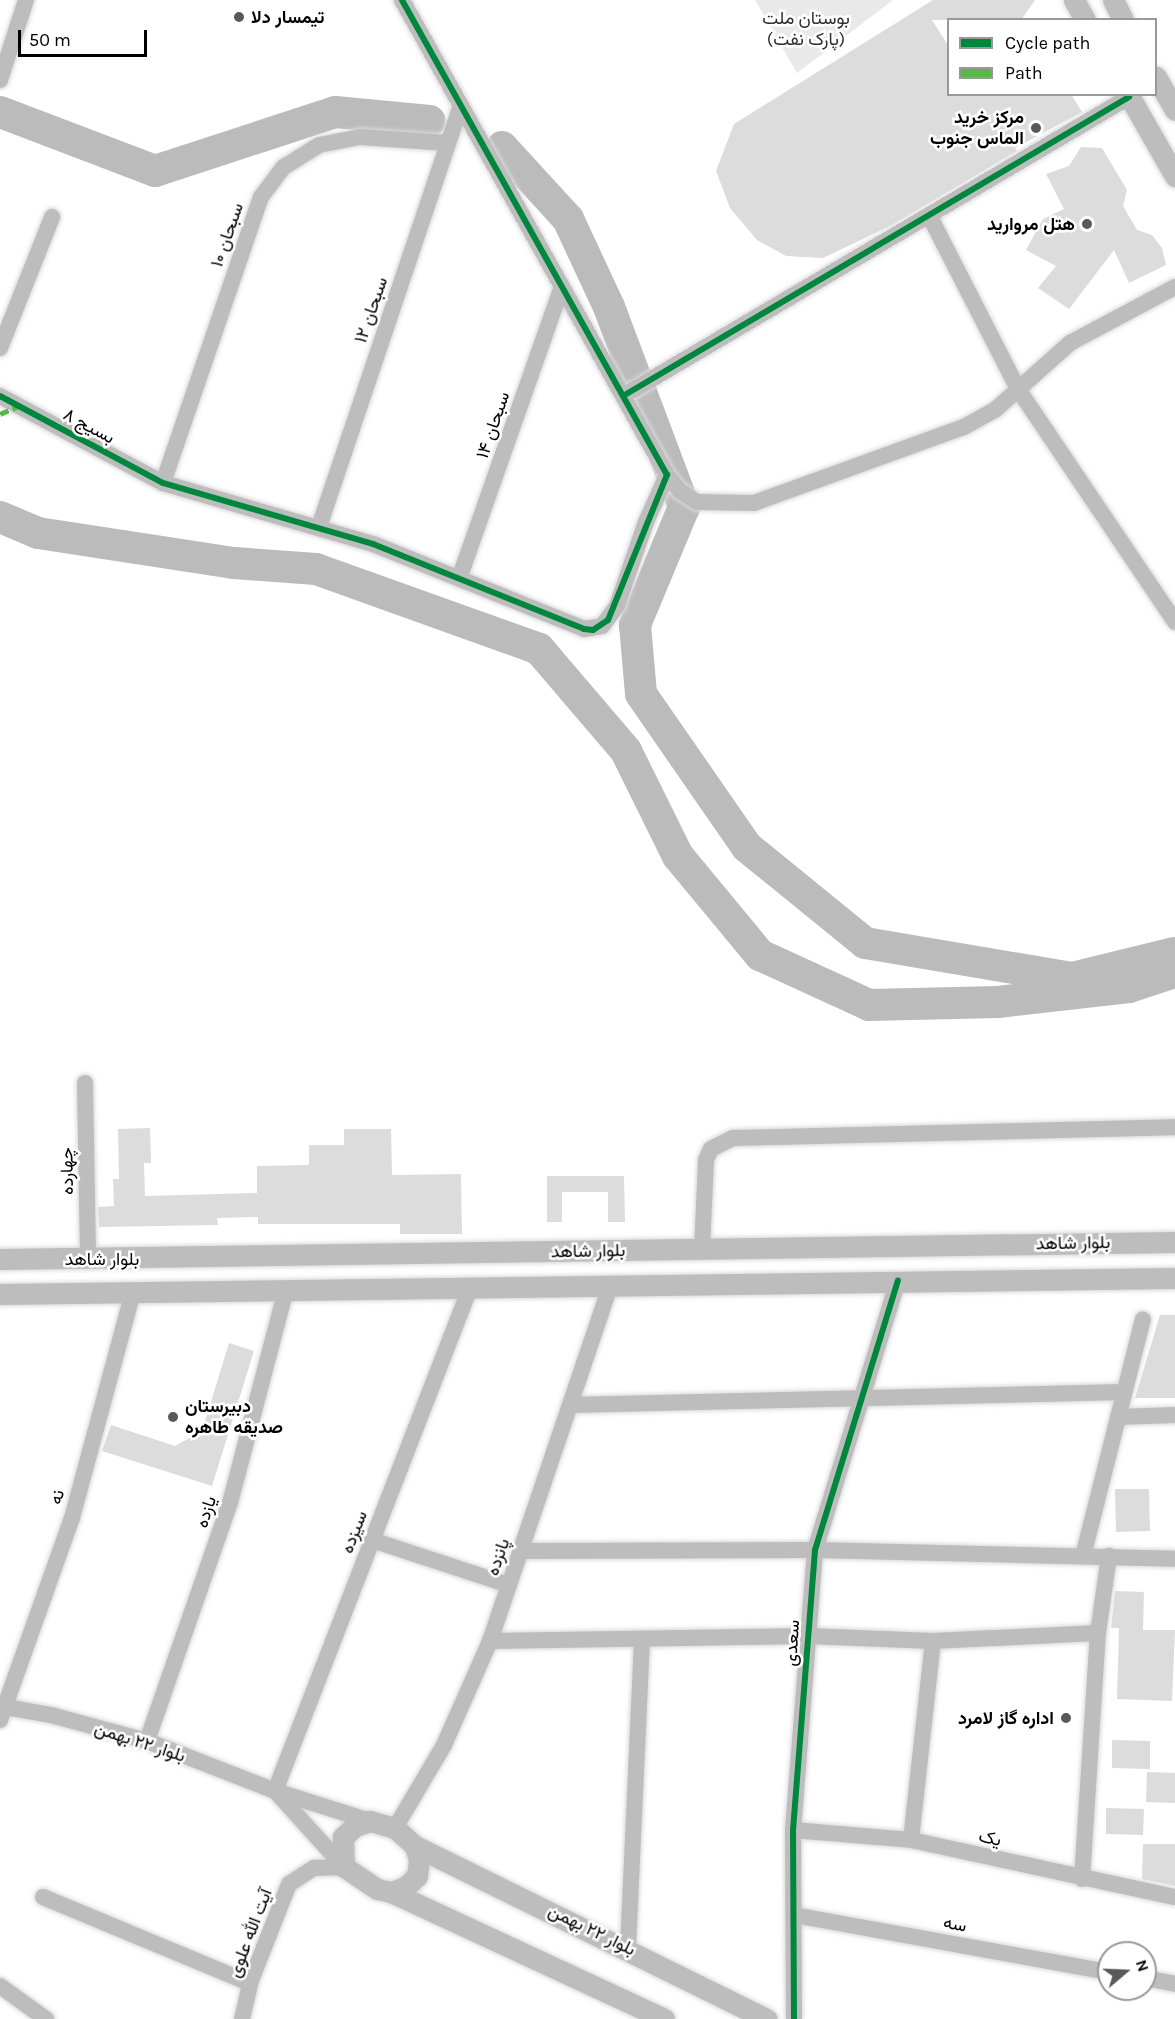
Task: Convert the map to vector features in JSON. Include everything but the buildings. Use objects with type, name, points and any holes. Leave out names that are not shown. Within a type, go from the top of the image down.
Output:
[{"type":"main road","points":[[1074,0],[1084,18]]},
{"type":"main road","points":[[1113,0],[1123,18]]},
{"type":"main road","points":[[1164,83],[1175,110]]},
{"type":"main road","points":[[1129,96],[1175,176]]},
{"type":"main road","name":"بلوار شاهد","points":[[0,1259],[1175,1242]]},
{"type":"main road","points":[[526,1253],[528,1287]]},
{"type":"main road","name":"بلوار شاهد","points":[[0,1294],[1175,1278]]},
{"type":"main road","points":[[391,1892],[405,1887],[417,1876],[419,1860],[415,1846],[395,1828],[369,1821],[355,1826],[343,1837],[344,1867],[365,1885],[391,1892],[659,2018]]},
{"type":"main road","name":"بلوار ۲۲ بهمن","points":[[415,1846],[628,1948],[767,2019]]},
{"type":"street","points":[[0,80],[27,0]]},
{"type":"street","points":[[402,0],[667,475],[680,490],[697,502],[754,503],[964,427],[995,410],[1070,343],[1175,287]]},
{"type":"street","points":[[623,396],[1129,96]]},
{"type":"street","name":"سبحان ۱۲","points":[[319,527],[461,105]]},
{"type":"street","name":"سبحان ۱۰","points":[[163,483],[261,197],[284,167],[319,144],[360,137],[448,143]]},
{"type":"street","points":[[929,215],[1018,389],[1175,622]]},
{"type":"street","points":[[0,348],[52,217]]},
{"type":"street","name":"سبحان ۱۴","points":[[460,576],[562,287]]},
{"type":"street","name":"بسیج ۸","points":[[0,396],[163,483],[220,503],[319,527],[460,576],[584,629],[602,626],[617,606],[645,522],[667,475]]},
{"type":"street","name":"چهارده","points":[[86,1083],[88,1259]]},
{"type":"street","points":[[702,1249],[706,1160],[711,1149],[733,1138],[1175,1128]]},
{"type":"street","name":"سعدی","points":[[794,2019],[794,1830],[815,1550],[898,1281]]},
{"type":"street","name":"پانزده","points":[[395,1828],[444,1745],[490,1641],[610,1286]]},
{"type":"street","name":"سیزده","points":[[275,1791],[470,1288]]},
{"type":"street","name":"یازده","points":[[147,1741],[230,1503],[286,1290]]},
{"type":"street","name":"نه","points":[[1,1711],[72,1518],[133,1292]]},
{"type":"street","points":[[1083,1556],[1143,1319]]},
{"type":"street","points":[[570,1406],[1124,1392]]},
{"type":"street","points":[[1118,1417],[1175,1415]]},
{"type":"street","points":[[372,1540],[509,1585]]},
{"type":"street","points":[[520,1551],[815,1550],[1175,1559]]},
{"type":"street","points":[[1082,1879],[1098,1633],[1109,1556]]},
{"type":"street","points":[[490,1641],[808,1636],[933,1641],[1098,1633]]},
{"type":"street","points":[[628,1948],[642,1640]]},
{"type":"street","points":[[911,1840],[933,1641]]},
{"type":"street","name":"بلوار ۲۲ بهمن","points":[[1,1711],[51,1715],[147,1741],[275,1791],[369,1821]]},
{"type":"street","name":"بلوار ۲۲ بهمن","points":[[275,1791],[344,1867]]},
{"type":"street","name":"یک","points":[[794,1830],[911,1840],[1082,1879],[1175,1897]]},
{"type":"street","name":"آیت الله علوی","points":[[242,2019],[250,1983],[289,1884],[314,1868],[344,1867]]},
{"type":"street","points":[[43,1897],[250,1983]]},
{"type":"street","name":"سه","points":[[794,1916],[1097,1970]]},
{"type":"street","points":[[1157,1980],[1175,1984]]},
{"type":"street","points":[[0,1986],[46,2019]]},
{"type":"green space","name":"بوستان ملت (پارک نفت)","points":[[755,0],[893,0],[797,73]]},
{"type":"waterway","points":[[0,112],[155,171],[335,112],[430,121]]},
{"type":"waterway","points":[[502,147],[568,219],[609,307],[684,507],[635,625],[641,694],[747,847],[865,943],[1072,978],[1174,953]]},
{"type":"waterway","points":[[0,517],[38,533],[234,563],[316,569],[539,649],[626,751],[678,856],[760,955],[869,1005],[998,1002],[1129,987],[1175,972]]},
{"type":"marked path","points":[[0,414],[19,406]]},
{"type":"cycle path","points":[[0,396],[163,483],[373,544],[584,629],[593,630],[608,620],[667,475],[402,0]]},
{"type":"cycle path","points":[[623,396],[1129,97]]},
{"type":"cycle path","points":[[794,2019],[793,1830],[815,1550],[898,1281]]},
{"type":"place","name":"تیمسار دلا","points":[[239,17]]},
{"type":"place","name":"مرکز خرید الماس جنوب","points":[[1036,128]]},
{"type":"place","name":"هتل مروارید","points":[[1087,224]]},
{"type":"place","name":"دبیرستان صدیقه طاهره","points":[[173,1417]]},
{"type":"place","name":"اداره گاز لامرد","points":[[1066,1718]]}]
